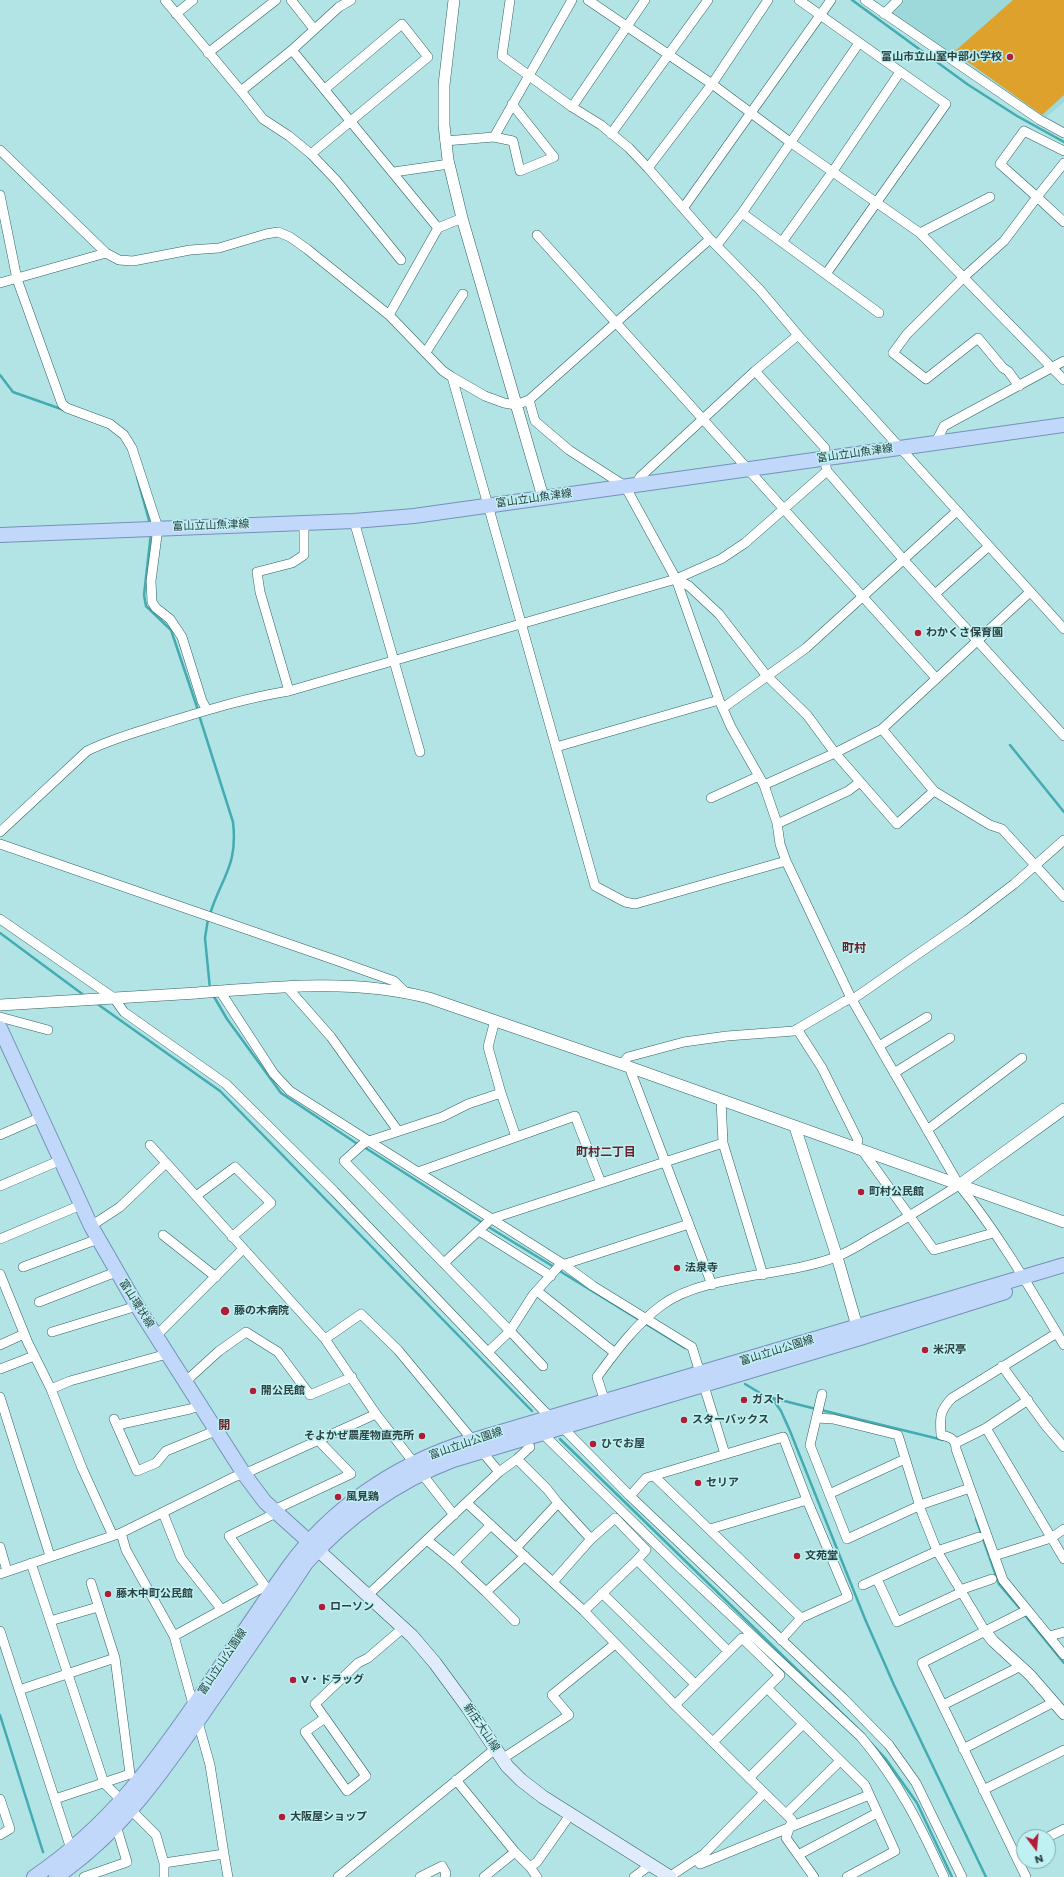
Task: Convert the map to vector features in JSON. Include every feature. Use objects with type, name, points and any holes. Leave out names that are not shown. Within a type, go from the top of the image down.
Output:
[{"type":"main road","name":"富山立山魚津線","points":[[0,535],[354,521],[414,516],[748,469],[826,464],[899,448],[1064,425]]},
{"type":"main road","name":"富山環状線","points":[[2,1035],[91,1226],[116,1272],[199,1406],[244,1474],[266,1502],[314,1546]]},
{"type":"main road","name":"富山立山公園線","points":[[478,1445],[551,1417],[606,1407],[703,1379],[1026,1280],[1064,1265]]},
{"type":"main road","name":"富山立山公園線","points":[[1026,1280],[1064,1274]]},
{"type":"main road","name":"富山立山公園線","points":[[56,1877],[74,1864],[114,1828],[126,1806],[157,1759],[286,1571],[314,1546],[445,1449],[478,1445],[562,1426],[606,1407]]},
{"type":"main road","name":"富山立山公園線","points":[[34,1877],[71,1849],[99,1825],[126,1806],[162,1774],[306,1564],[314,1546]]},
{"type":"main road","name":"新庄大山線","points":[[314,1546],[403,1628],[435,1663],[499,1754],[521,1780],[570,1815],[670,1877]]},
{"type":"street","points":[[165,0],[263,119],[289,136],[311,154],[336,180],[402,260]]},
{"type":"street","points":[[176,14],[193,0]]},
{"type":"street","points":[[208,53],[276,0]]},
{"type":"street","points":[[291,0],[314,29]]},
{"type":"street","points":[[241,91],[292,50],[339,7],[351,0]]},
{"type":"street","points":[[454,0],[444,85],[445,141],[449,164],[462,218],[543,497]]},
{"type":"street","points":[[510,0],[502,56],[629,148],[684,207],[717,246],[760,290],[899,448],[1064,628]]},
{"type":"street","points":[[494,137],[572,0]]},
{"type":"street","points":[[588,0],[712,84],[790,142],[920,233],[1064,380]]},
{"type":"street","points":[[572,107],[645,0]]},
{"type":"street","points":[[611,134],[708,0]]},
{"type":"street","points":[[648,168],[712,84],[768,0]]},
{"type":"street","points":[[799,0],[946,104],[826,274]]},
{"type":"street","points":[[684,207],[752,114],[831,0]]},
{"type":"street","points":[[866,0],[884,14],[1040,120],[1064,133]]},
{"type":"street","points":[[884,14],[898,0]]},
{"type":"street","points":[[311,154],[428,57],[402,24],[325,89]]},
{"type":"street","points":[[717,246],[742,213],[859,43]]},
{"type":"street","points":[[292,50],[394,172],[438,228]]},
{"type":"street","points":[[782,242],[833,171],[900,72]]},
{"type":"street","points":[[445,141],[494,137],[513,141],[520,171],[554,157],[512,104]]},
{"type":"street","points":[[1064,151],[1024,130],[1000,164],[1064,222]]},
{"type":"street","points":[[0,150],[106,253],[119,260],[133,261],[190,250],[219,248],[266,234],[278,232],[290,237],[389,315],[443,371],[452,378],[485,396],[504,403],[516,405],[529,400],[710,238]]},
{"type":"street","points":[[1019,386],[1008,371],[1003,368],[978,338],[926,379],[893,353],[907,334],[964,277],[1004,241],[1037,197],[1060,174],[1064,163]]},
{"type":"street","points":[[394,172],[449,164]]},
{"type":"street","points":[[0,195],[17,278],[62,404],[67,408],[110,424],[124,435],[132,448],[158,528],[151,581],[152,602],[156,608],[170,619],[182,637],[202,701],[207,710]]},
{"type":"street","points":[[920,233],[990,197]]},
{"type":"street","points":[[742,213],[879,312]]},
{"type":"street","points":[[389,315],[438,228],[462,218]]},
{"type":"street","points":[[537,235],[748,469],[782,509],[936,678]]},
{"type":"street","points":[[0,283],[106,253]]},
{"type":"street","points":[[426,352],[463,294]]},
{"type":"street","points":[[630,485],[755,371],[798,335]]},
{"type":"street","points":[[936,442],[944,426],[1064,361]]},
{"type":"street","points":[[755,371],[825,448],[826,464],[903,560],[1064,736]]},
{"type":"street","points":[[452,378],[594,886],[613,896],[636,904],[786,861]]},
{"type":"street","points":[[529,400],[535,421],[569,450],[630,485],[676,579],[721,704],[744,752],[764,785],[777,824],[780,844],[786,861],[851,998],[959,1185],[977,1207],[993,1233],[1026,1280],[1064,1344]]},
{"type":"street","points":[[0,832],[87,751],[104,742],[249,698],[289,691],[522,625],[676,579],[721,559],[745,544],[826,464]]},
{"type":"street","points":[[556,747],[721,704],[806,648],[957,511]]},
{"type":"street","points":[[354,521],[420,752]]},
{"type":"street","points":[[289,691],[260,592],[257,572],[292,563],[304,555],[304,523]]},
{"type":"street","points":[[935,594],[988,546]]},
{"type":"street","points":[[676,579],[689,586],[719,614],[766,675],[807,715],[835,754],[898,824],[934,791]]},
{"type":"street","points":[[764,785],[835,754],[882,729],[1030,592]]},
{"type":"street","points":[[882,729],[934,791],[990,825],[1002,829],[1064,897]]},
{"type":"street","points":[[711,798],[759,776]]},
{"type":"street","points":[[777,824],[848,791],[860,782]]},
{"type":"street","points":[[712,1284],[631,1072],[627,1066],[628,1057],[684,1042],[797,1029],[851,998],[856,997],[967,920],[1036,866],[1064,840]]},
{"type":"street","points":[[0,844],[394,981],[405,992]]},
{"type":"street","points":[[0,919],[114,998],[124,1012],[226,1084],[334,1191],[551,1417],[562,1426],[630,1496],[843,1698],[889,1745],[916,1783],[962,1877]]},
{"type":"street","points":[[0,1005],[287,987],[352,986],[405,992],[429,998],[627,1066],[794,1127],[1064,1222]]},
{"type":"street","points":[[287,987],[331,1037],[398,1131]]},
{"type":"street","points":[[220,991],[274,1074],[290,1091],[563,1264],[593,1286],[692,1347],[725,1454]]},
{"type":"street","points":[[0,1017],[48,1030]]},
{"type":"street","points":[[879,1046],[927,1017]]},
{"type":"street","points":[[495,1020],[488,1046],[501,1093],[516,1137]]},
{"type":"street","points":[[797,1029],[822,1068],[858,1140],[859,1149],[934,1250],[993,1233]]},
{"type":"street","points":[[894,1073],[950,1038]]},
{"type":"street","points":[[927,1130],[1022,1058]]},
{"type":"street","points":[[501,1093],[468,1104],[442,1117],[369,1141],[363,1144],[344,1161],[543,1366]]},
{"type":"street","points":[[721,1100],[723,1143],[763,1275]]},
{"type":"street","points":[[606,1407],[597,1377],[615,1353],[662,1304],[680,1295],[712,1284],[803,1268],[837,1257],[959,1185],[1064,1110]]},
{"type":"street","points":[[418,1172],[575,1116],[601,1183]]},
{"type":"street","points":[[0,1135],[41,1117]]},
{"type":"street","points":[[794,1127],[837,1257],[859,1332]]},
{"type":"street","points":[[444,1263],[458,1248],[491,1219],[723,1143]]},
{"type":"street","points":[[150,1145],[325,1339],[376,1414],[454,1515]]},
{"type":"street","points":[[0,1186],[61,1160]]},
{"type":"street","points":[[91,1226],[120,1207],[166,1163]]},
{"type":"street","points":[[196,1196],[235,1167],[271,1203],[232,1237]]},
{"type":"street","points":[[0,1239],[82,1205]]},
{"type":"street","points":[[488,1352],[510,1331],[537,1291],[563,1264],[689,1224]]},
{"type":"street","points":[[479,1231],[551,1276]]},
{"type":"street","points":[[163,1235],[216,1277]]},
{"type":"street","points":[[23,1267],[98,1239]]},
{"type":"street","points":[[156,1336],[243,1249]]},
{"type":"street","points":[[39,1302],[116,1272]]},
{"type":"street","points":[[0,1274],[24,1334],[51,1389],[82,1468],[117,1535],[174,1636],[210,1765],[228,1877]]},
{"type":"street","points":[[537,1291],[615,1353]]},
{"type":"street","points":[[52,1332],[137,1306]]},
{"type":"street","points":[[325,1339],[361,1314],[398,1350],[499,1472]]},
{"type":"street","points":[[185,1382],[219,1351],[246,1332],[278,1352],[310,1395],[352,1377]]},
{"type":"street","points":[[1057,1333],[952,1398],[944,1405],[940,1417],[941,1435],[951,1437],[956,1443],[956,1449],[1003,1580],[1064,1655]]},
{"type":"street","points":[[0,1345],[24,1334]]},
{"type":"street","points":[[51,1389],[70,1381],[167,1354]]},
{"type":"street","points":[[0,1369],[34,1356]]},
{"type":"street","points":[[1002,1366],[1046,1426],[1064,1447]]},
{"type":"street","points":[[822,1394],[810,1445],[847,1539],[923,1504],[970,1488]]},
{"type":"street","points":[[0,1397],[50,1556]]},
{"type":"street","points":[[956,1443],[986,1428],[1028,1400]]},
{"type":"street","points":[[199,1406],[190,1409],[115,1422],[137,1471],[156,1463],[166,1452],[215,1431]]},
{"type":"street","points":[[0,1547],[4,1573],[50,1556],[117,1535],[234,1477],[244,1474],[376,1414]]},
{"type":"street","points":[[817,1418],[833,1419],[898,1435],[920,1506],[937,1551],[985,1631],[993,1641],[1021,1666],[1064,1714]]},
{"type":"street","points":[[986,1428],[1064,1559]]},
{"type":"street","points":[[630,1496],[646,1478],[783,1437],[807,1500],[848,1597],[801,1618],[781,1640]]},
{"type":"street","points":[[547,1438],[862,1737],[881,1760],[915,1814],[944,1877]]},
{"type":"street","points":[[174,1636],[264,1586],[229,1536],[351,1474],[318,1440]]},
{"type":"street","points":[[368,1595],[499,1472],[530,1447]]},
{"type":"street","points":[[517,1459],[547,1489],[591,1539]]},
{"type":"street","points":[[829,1494],[905,1459]]},
{"type":"street","points":[[654,1476],[801,1618]]},
{"type":"street","points":[[710,1529],[807,1500]]},
{"type":"street","points":[[516,1548],[558,1502]]},
{"type":"street","points":[[467,1503],[584,1611],[675,1705],[792,1820],[786,1838],[814,1877]]},
{"type":"street","points":[[162,1513],[181,1558],[222,1610]]},
{"type":"street","points":[[553,1582],[591,1539],[615,1518],[646,1550],[584,1611]]},
{"type":"street","points":[[454,1562],[491,1525]]},
{"type":"street","points":[[994,1556],[1051,1538],[1064,1528]]},
{"type":"street","points":[[863,1584],[937,1551],[979,1537]]},
{"type":"street","points":[[427,1540],[454,1562],[515,1621]]},
{"type":"street","points":[[486,1592],[525,1556]]},
{"type":"street","points":[[637,1560],[728,1651]]},
{"type":"street","points":[[31,1563],[104,1783],[156,1835],[164,1863],[164,1877]]},
{"type":"street","points":[[877,1579],[897,1622],[961,1591],[992,1579]]},
{"type":"street","points":[[55,1799],[130,1774],[115,1658],[91,1583]]},
{"type":"street","points":[[602,1593],[695,1684]]},
{"type":"street","points":[[50,1621],[98,1607]]},
{"type":"street","points":[[1026,1877],[922,1663],[1027,1610]]},
{"type":"street","points":[[325,1718],[305,1732],[347,1790],[366,1776],[325,1718],[315,1704],[358,1663],[368,1658],[403,1628]]},
{"type":"street","points":[[0,1631],[71,1849]]},
{"type":"street","points":[[1049,1636],[1064,1632]]},
{"type":"street","points":[[675,1705],[742,1638],[780,1675],[768,1689],[713,1742]]},
{"type":"street","points":[[338,1877],[456,1780],[569,1715],[552,1695],[615,1644]]},
{"type":"street","points":[[19,1690],[115,1658]]},
{"type":"street","points":[[943,1705],[1021,1666]]},
{"type":"street","points":[[768,1689],[865,1785],[895,1851],[847,1877]]},
{"type":"street","points":[[963,1749],[1054,1702]]},
{"type":"street","points":[[749,1778],[804,1724]]},
{"type":"street","points":[[984,1790],[1064,1750]]},
{"type":"street","points":[[786,1814],[840,1761]]},
{"type":"street","points":[[456,1780],[537,1877]]},
{"type":"street","points":[[670,1877],[696,1859],[764,1793]]},
{"type":"street","points":[[696,1859],[700,1864],[869,1795]]},
{"type":"street","points":[[0,1799],[10,1829],[0,1835]]},
{"type":"street","points":[[798,1855],[877,1813]]},
{"type":"street","points":[[530,1867],[537,1862],[570,1815]]},
{"type":"street","points":[[84,1877],[127,1862],[118,1832],[114,1828]]},
{"type":"street","points":[[484,1877],[515,1852]]},
{"type":"street","points":[[164,1863],[224,1854]]},
{"type":"street","points":[[74,1864],[79,1877]]},
{"type":"street","points":[[634,1877],[650,1865]]},
{"type":"street","points":[[420,1877],[442,1866],[446,1873],[445,1877]]},
{"type":"shaded area","name":"富山市立山室中部小学校","points":[[904,0],[1064,0],[1064,102],[1044,119],[891,12]]},
{"type":"shaded area","name":"富山市立山室中部小学校","points":[[1013,0],[1064,0],[1064,95],[1042,115],[954,52]]},
{"type":"waterway","points":[[852,0],[967,84],[1017,116],[1064,142]]},
{"type":"waterway","points":[[0,375],[13,392],[64,410]]},
{"type":"waterway","points":[[137,477],[150,524]]},
{"type":"waterway","points":[[151,533],[144,595],[146,606],[171,630],[198,710]]},
{"type":"waterway","points":[[199,715],[233,822],[234,837],[233,850],[228,870],[210,914]]},
{"type":"waterway","points":[[1010,745],[1064,812]]},
{"type":"waterway","points":[[208,919],[205,938],[210,989]]},
{"type":"waterway","points":[[0,933],[85,996]]},
{"type":"waterway","points":[[213,995],[227,1019],[281,1093],[359,1145]]},
{"type":"waterway","points":[[96,1003],[220,1091],[532,1411]]},
{"type":"waterway","points":[[364,1147],[483,1223]]},
{"type":"waterway","points":[[487,1226],[554,1267]]},
{"type":"waterway","points":[[558,1270],[685,1348]]},
{"type":"waterway","points":[[745,1384],[765,1396],[816,1409]]},
{"type":"waterway","points":[[772,1398],[781,1411],[790,1431],[865,1619],[894,1685],[986,1877]]},
{"type":"waterway","points":[[821,1410],[943,1440]]},
{"type":"waterway","points":[[560,1439],[858,1729]]},
{"type":"waterway","points":[[976,1519],[999,1584],[1021,1610]]},
{"type":"waterway","points":[[1024,1614],[1064,1663]]},
{"type":"waterway","points":[[0,1715],[43,1852]]},
{"type":"waterway","points":[[871,1743],[885,1758],[917,1803],[952,1877]]},
{"type":"place","name":"富山市立山室中部小学校","points":[[1010,57]]},
{"type":"place","name":"わかくさ保育園","points":[[918,633]]},
{"type":"place","name":"町村公民館","points":[[861,1192]]},
{"type":"place","name":"法泉寺","points":[[677,1268]]},
{"type":"place","name":"藤の木病院","points":[[225,1311]]},
{"type":"place","name":"米沢亭","points":[[925,1350]]},
{"type":"place","name":"開公民館","points":[[253,1391]]},
{"type":"place","name":"ガスト","points":[[744,1400]]},
{"type":"place","name":"スターバックス","points":[[684,1420]]},
{"type":"place","name":"そよかぜ農産物直売所","points":[[422,1436]]},
{"type":"place","name":"ひでお屋","points":[[593,1444]]},
{"type":"place","name":"セリア","points":[[698,1483]]},
{"type":"place","name":"風見鶏","points":[[338,1497]]},
{"type":"place","name":"文苑堂","points":[[797,1556]]},
{"type":"place","name":"藤木中町公民館","points":[[108,1594]]},
{"type":"place","name":"ローソン","points":[[322,1607]]},
{"type":"place","name":"V・ドラッグ","points":[[293,1680]]},
{"type":"place","name":"大阪屋ショップ","points":[[282,1817]]},
{"type":"district","name":"町村","points":[[854,949]]},
{"type":"district","name":"町村二丁目","points":[[606,1153]]},
{"type":"district","name":"開","points":[[224,1426]]}]
